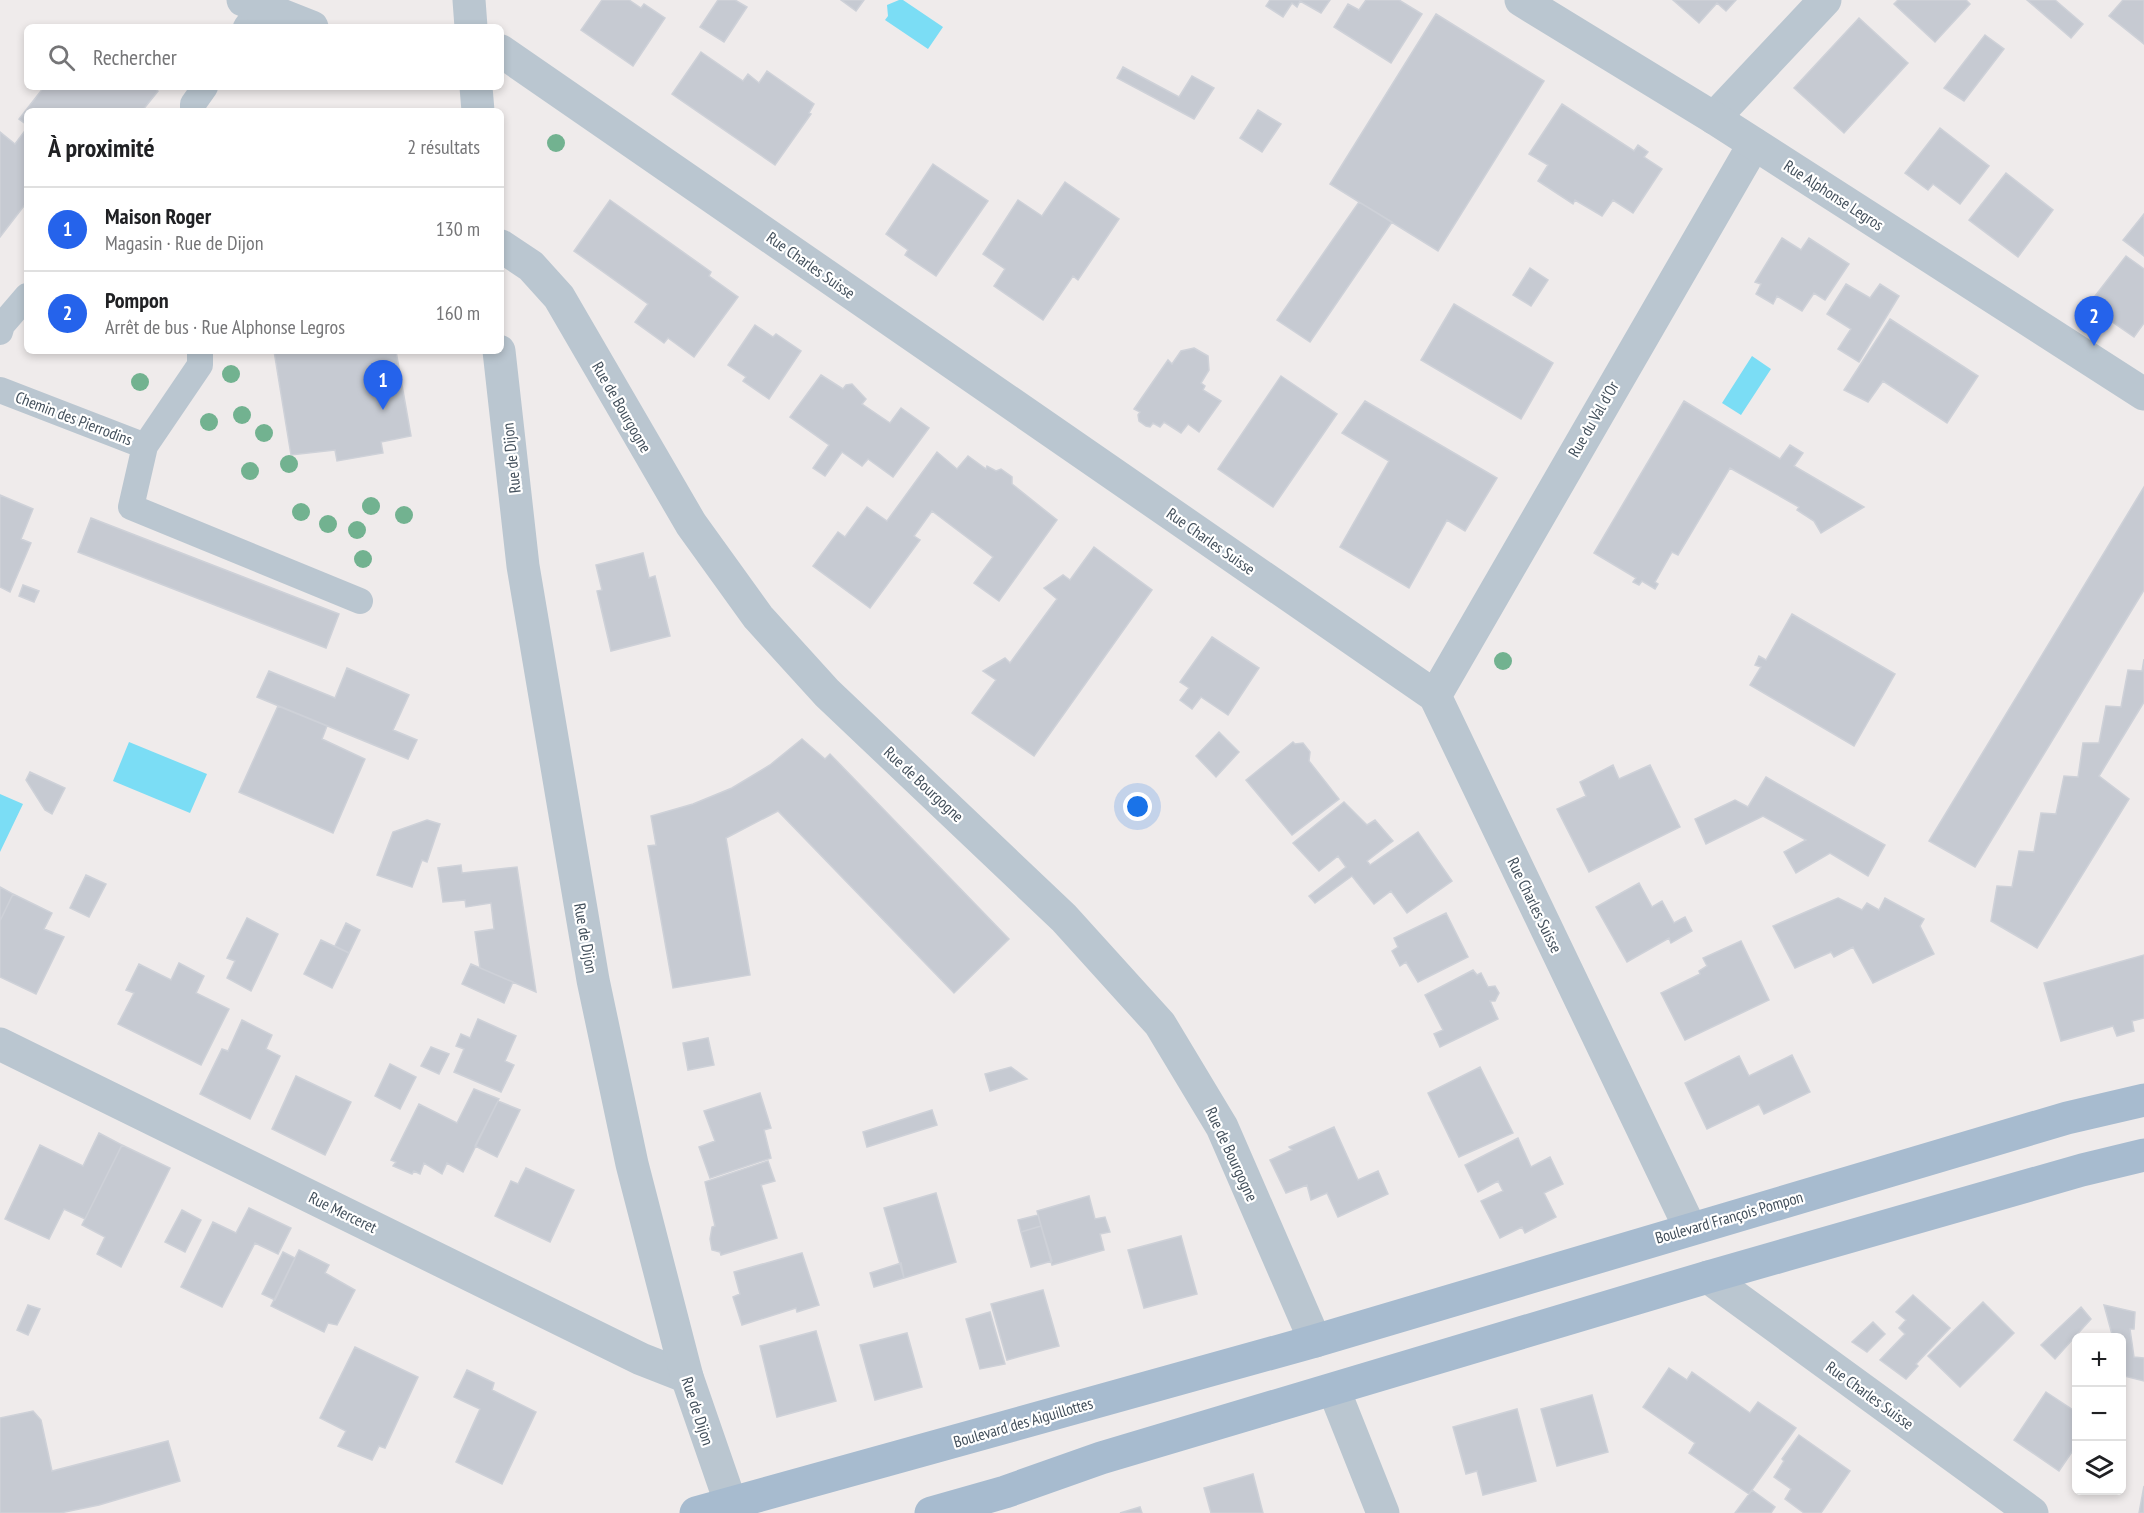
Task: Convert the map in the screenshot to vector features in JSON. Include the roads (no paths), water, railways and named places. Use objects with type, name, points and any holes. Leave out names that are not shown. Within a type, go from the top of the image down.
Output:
[{"type":"main road","name":"Boulevard François Pompon","points":[[1315,1341],[2067,1118],[2144,1100]]},
{"type":"main road","points":[[931,1513],[1005,1492],[1101,1458],[1708,1277],[2071,1173],[2144,1155]]},
{"type":"main road","name":"Boulevard des Aiguillottes","points":[[696,1513],[732,1508],[1315,1341]]},
{"type":"street","points":[[469,0],[471,24]]},
{"type":"street","name":"Rue Alphonse Legros","points":[[1521,0],[1714,118],[2144,394]]},
{"type":"street","points":[[1714,118],[1825,0]]},
{"type":"street","points":[[250,12],[300,24]]},
{"type":"street","name":"Rue Charles Suisse","points":[[504,53],[1435,696],[1690,1228]]},
{"type":"street","points":[[476,90],[478,108]]},
{"type":"street","name":"Rue du Val d'Or","points":[[1435,696],[1754,144]]},
{"type":"street","name":"Rue de Bourgogne","points":[[504,248],[531,266],[559,297],[691,524],[758,617],[827,693],[1064,918],[1160,1024],[1222,1127],[1315,1341]]},
{"type":"street","name":"Rue de Dijon","points":[[499,354],[523,566],[593,980],[632,1164],[687,1377],[732,1508]]},
{"type":"street","name":"Rue Merceret","points":[[0,1044],[641,1359],[687,1377]]},
{"type":"street","name":"Rue Charles Suisse","points":[[1708,1277],[2032,1513]]},
{"type":"street","points":[[1334,1390],[1383,1513]]},
{"type":"lane","points":[[0,332],[2,325],[24,299]]},
{"type":"lane","name":"Chemin des Pierrodins","points":[[0,390],[146,446],[200,364],[200,354]]},
{"type":"lane","points":[[146,446],[131,507],[360,601]]},
{"type":"water","points":[[903,0],[943,27],[928,49],[885,20],[888,16],[887,5]]},
{"type":"water","points":[[1752,356],[1771,369],[1741,415],[1722,403]]},
{"type":"water","points":[[129,742],[207,774],[190,813],[113,781]]},
{"type":"water","points":[[0,794],[23,804],[0,852]]},
{"type":"place","name":"Pompon","points":[[2094,346]]},
{"type":"place","name":"Maison Roger","points":[[383,410]]}]
